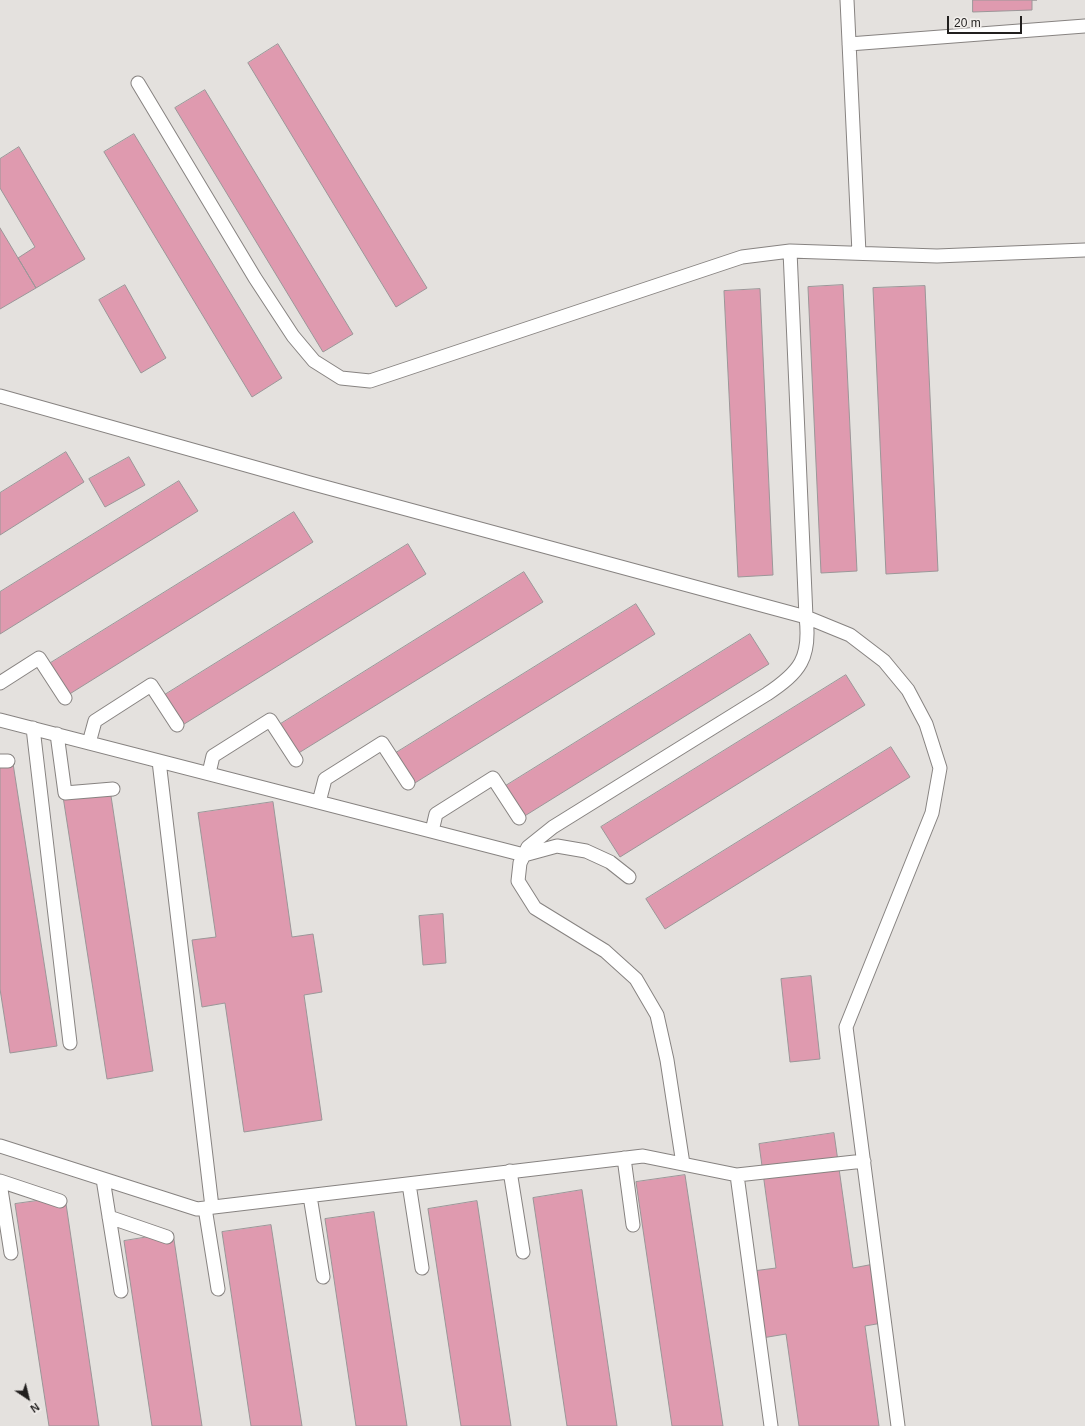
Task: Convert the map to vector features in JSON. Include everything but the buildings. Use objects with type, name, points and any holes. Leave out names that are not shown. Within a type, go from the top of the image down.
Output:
[{"type":"lane","points":[[847,0],[858,253]]},
{"type":"lane","points":[[849,44],[1085,26]]},
{"type":"lane","points":[[138,83],[254,278],[293,336],[314,361],[341,378],[370,381],[742,257],[790,250],[937,256],[1085,250]]},
{"type":"lane","points":[[683,1164],[667,1060],[656,1015],[636,979],[605,952],[535,908],[518,881],[520,863],[528,847],[553,827],[790,679],[803,659],[809,638],[806,617],[790,250]]},
{"type":"lane","points":[[0,396],[310,483],[806,617],[850,635],[884,661],[908,690],[926,724],[940,768],[932,813],[846,1027],[898,1426]]},
{"type":"lane","points":[[0,683],[39,658],[65,698]]},
{"type":"lane","points":[[89,743],[95,721],[151,685],[177,725]]},
{"type":"lane","points":[[0,720],[524,855],[556,846],[586,851],[610,862],[629,877]]},
{"type":"lane","points":[[209,773],[213,756],[270,720],[296,760]]},
{"type":"lane","points":[[33,728],[70,1043]]},
{"type":"lane","points":[[57,734],[65,793],[112,789]]},
{"type":"lane","points":[[319,802],[325,779],[382,743],[408,783]]},
{"type":"lane","points":[[159,761],[218,1289]]},
{"type":"lane","points":[[432,831],[436,814],[493,778],[518,818]]},
{"type":"lane","points":[[0,1146],[197,1209],[643,1156],[737,1175],[864,1161]]},
{"type":"lane","points":[[624,1158],[633,1225]]},
{"type":"lane","points":[[510,1171],[523,1252]]},
{"type":"lane","points":[[737,1175],[771,1426]]},
{"type":"lane","points":[[102,1179],[121,1291]]},
{"type":"lane","points":[[11,1253],[0,1182],[60,1201]]},
{"type":"lane","points":[[409,1184],[422,1268]]},
{"type":"lane","points":[[310,1196],[323,1277]]},
{"type":"lane","points":[[109,1218],[166,1237]]}]
